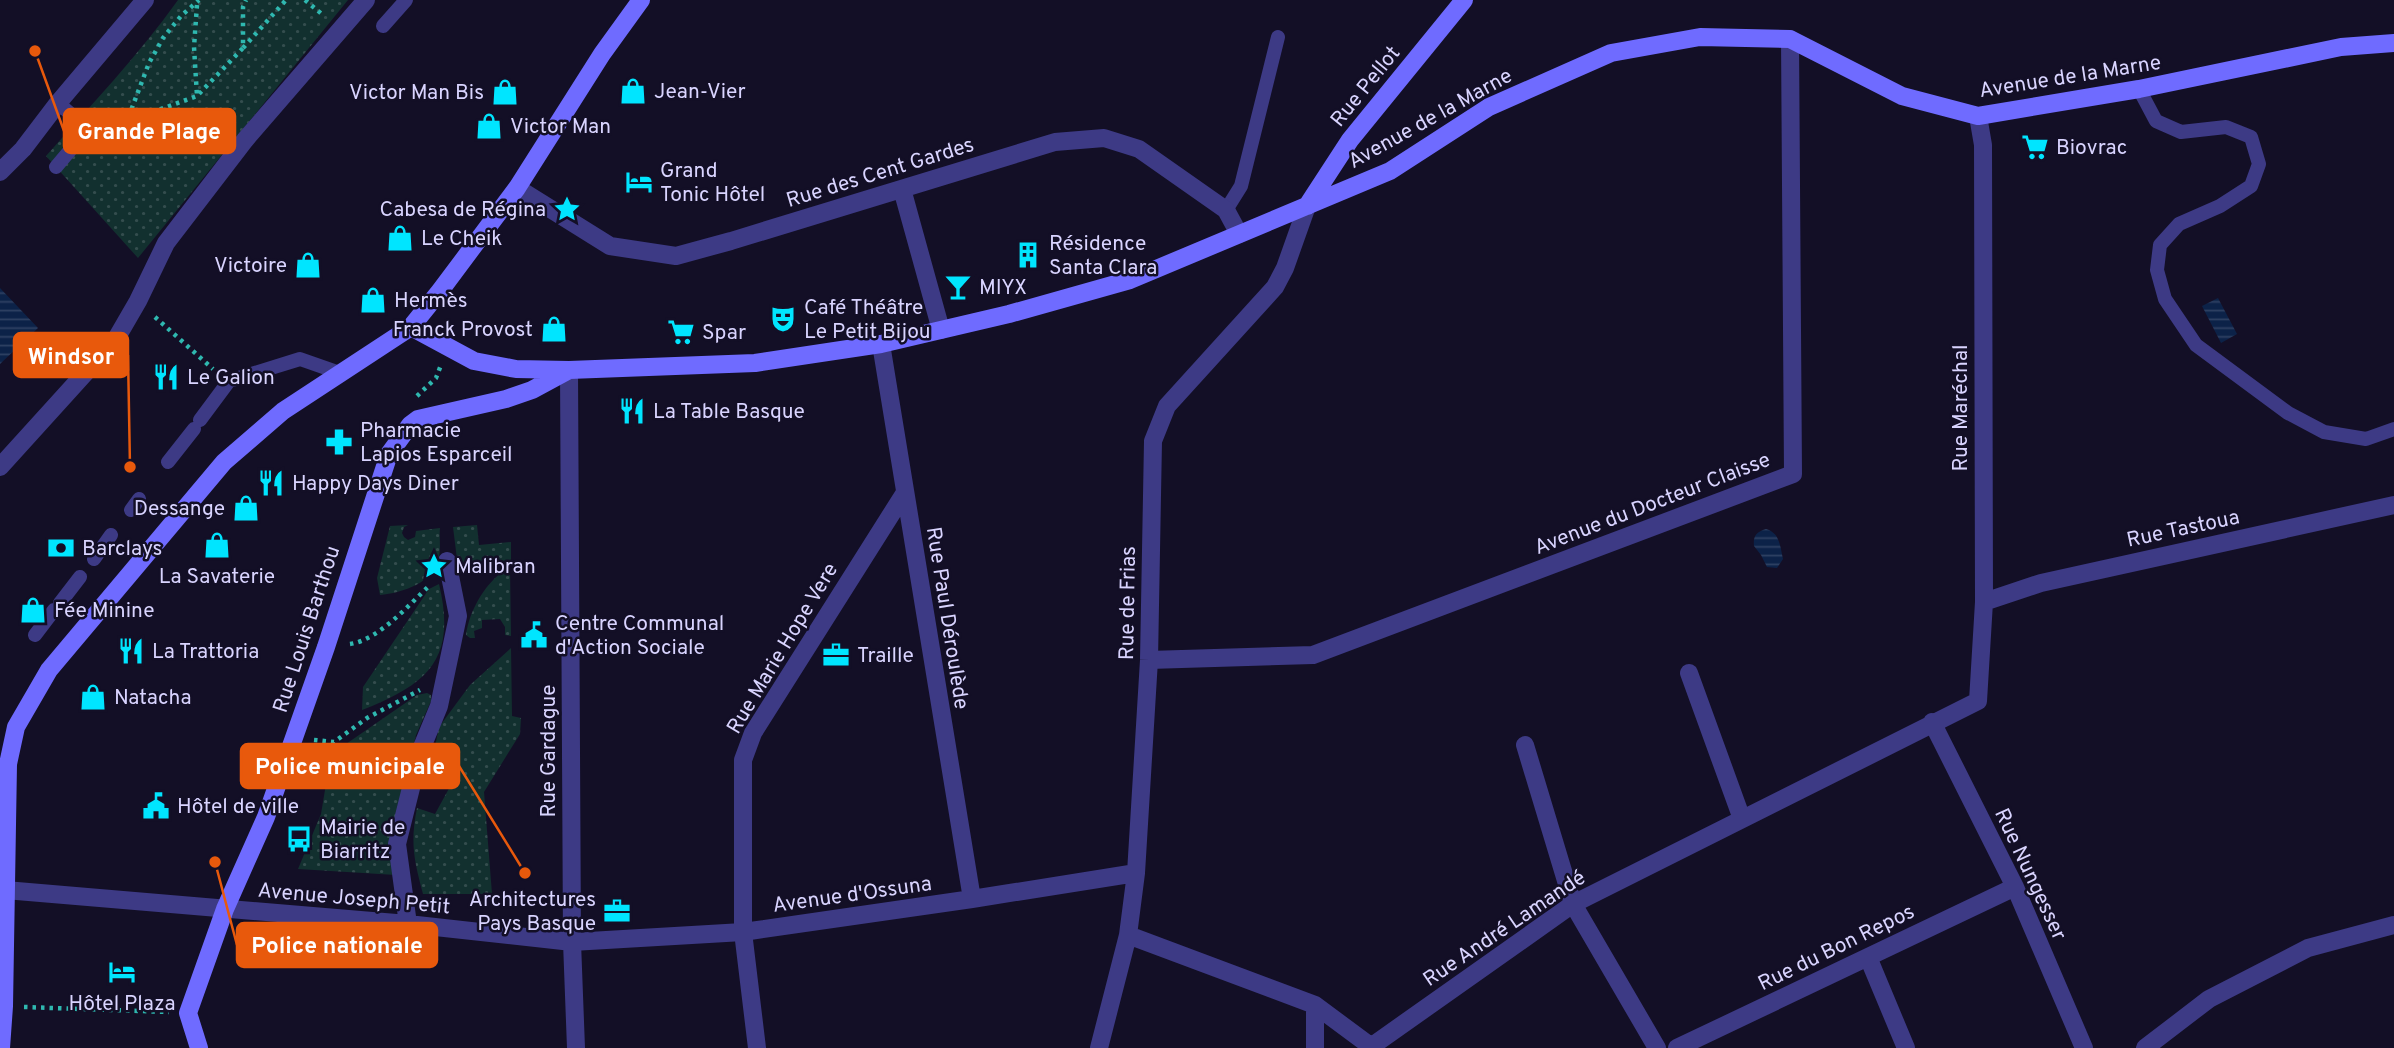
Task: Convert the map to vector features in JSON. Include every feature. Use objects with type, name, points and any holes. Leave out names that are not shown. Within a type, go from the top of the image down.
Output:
[{"type":"main road","points":[[1,1048],[9,751],[16,727],[34,693],[49,670],[121,582],[224,462],[282,411],[411,327],[517,188],[602,54],[641,0]]},
{"type":"main road","name":"Rue Pellot","points":[[1307,206],[1350,139],[1464,0]]},
{"type":"main road","name":"Avenue de la Marne","points":[[411,327],[474,361],[516,369],[569,370],[755,363],[881,344],[1009,314],[1130,280],[1390,171],[1489,107],[1611,53],[1700,37],[1790,39],[1902,96],[1978,116],[2140,89],[2342,47],[2394,43]]},
{"type":"main road","name":"Rue Louis Barthou","points":[[199,1048],[188,1013],[225,909],[266,817],[326,647],[389,454],[410,425],[418,419],[506,399],[532,390],[569,370]]},
{"type":"street","points":[[0,172],[23,149],[145,0]]},
{"type":"street","points":[[0,467],[116,339],[166,243],[245,141],[366,0]]},
{"type":"street","name":"Avenue du Docteur Claisse","points":[[1149,660],[1313,654],[1793,474],[1790,39]]},
{"type":"street","name":"Rue Maréchal","points":[[1978,116],[1983,145],[1983,602],[1978,701]]},
{"type":"street","name":"Rue des Cent Gardes","points":[[517,188],[610,246],[676,256],[1055,142],[1104,138],[1139,149],[1226,210],[1239,234]]},
{"type":"street","points":[[901,189],[941,330]]},
{"type":"street","name":"Rue de Frias","points":[[1099,1048],[1128,935],[1136,873],[1149,660],[1153,441],[1167,406],[1275,288],[1307,206]]},
{"type":"street","name":"Rue Paul Déroulède","points":[[881,344],[972,900]]},
{"type":"street","name":"Rue Gardague","points":[[569,370],[572,942],[576,1048]]},
{"type":"street","name":"Rue Marie Hope Vere","points":[[757,1048],[743,932],[743,760],[753,733],[904,494]]},
{"type":"street","name":"Rue Tastoua","points":[[1983,602],[2041,583],[2394,505]]},
{"type":"street","points":[[408,924],[397,844],[421,752],[439,706],[458,616],[447,561]]},
{"type":"street","points":[[1689,673],[1742,819]]},
{"type":"street","name":"Rue André Lamandé","points":[[1372,1047],[1573,904],[1978,701]]},
{"type":"street","name":"Rue Nungesser","points":[[1932,722],[2015,887],[2084,1048]]},
{"type":"street","points":[[1525,745],[1573,904],[1657,1048]]},
{"type":"street","name":"Avenue d'Ossuna","points":[[572,942],[743,932],[972,900],[1136,873]]},
{"type":"street","name":"Rue du Bon Repos","points":[[1677,1048],[2015,887]]},
{"type":"street","name":"Avenue Joseph Petit","points":[[5,890],[408,924],[572,942]]},
{"type":"street","points":[[2145,1048],[2209,999],[2308,948],[2394,925]]},
{"type":"street","points":[[1128,935],[1315,1005],[1372,1047]]},
{"type":"street","points":[[1868,957],[1906,1048]]},
{"type":"street","points":[[1315,1005],[1315,1048]]},
{"type":"lane","points":[[383,26],[406,0]]},
{"type":"lane","points":[[1226,210],[1241,186],[1279,37]]},
{"type":"lane","points":[[2140,89],[2156,121],[2180,132],[2226,127],[2251,137],[2259,164],[2251,186],[2220,206],[2179,224],[2160,245],[2157,270],[2165,299],[2196,345],[2288,413],[2324,432],[2366,439],[2394,429]]},
{"type":"lane","points":[[56,167],[88,129],[58,103]]},
{"type":"lane","points":[[168,461],[229,381],[300,359],[340,373]]},
{"type":"lane","points":[[94,559],[111,536]]},
{"type":"lane","points":[[35,635],[80,578]]},
{"type":"path","points":[[243,48],[243,7],[246,0]]},
{"type":"path","points":[[97,150],[127,121],[197,96],[286,0]]},
{"type":"path","points":[[197,96],[194,47],[198,2]]},
{"type":"path","points":[[127,121],[149,63],[163,38],[181,16],[198,2]]},
{"type":"path","points":[[158,320],[216,371]]},
{"type":"path","points":[[326,647],[362,642],[416,598]]},
{"type":"path","points":[[293,739],[334,742],[367,718],[446,677]]},
{"type":"path","points":[[4,1006],[148,1011]]},
{"type":"green space","points":[[178,0],[348,0],[138,258],[46,156],[131,61]]},
{"type":"green space","points":[[408,525],[402,533],[408,540],[415,537],[416,531],[440,528],[437,566],[417,585],[380,595],[377,578],[390,526]]},
{"type":"green space","points":[[477,525],[479,545],[511,542],[511,561],[470,567],[457,559],[453,527]]},
{"type":"green space","points":[[510,568],[511,636],[505,635],[505,627],[500,619],[482,620],[482,628],[474,631],[475,638],[470,638],[466,635],[468,626],[480,596],[494,579]]},
{"type":"green space","points":[[439,584],[444,610],[444,632],[440,650],[432,665],[404,690],[362,710],[363,687],[429,589]]},
{"type":"green space","points":[[511,648],[512,716],[521,718],[520,734],[484,792],[492,894],[423,894],[414,851],[417,808],[435,814],[452,783],[433,756],[439,727],[470,685]]},
{"type":"green space","points":[[417,695],[431,695],[431,701],[416,735],[390,838],[396,875],[298,869],[321,814],[326,784],[337,756],[346,744]]},
{"type":"water","points":[[0,288],[38,328],[0,364]]},
{"type":"water","points":[[2218,298],[2237,334],[2221,343],[2202,306]]},
{"type":"water","points":[[1766,529],[1777,537],[1780,545],[1783,559],[1777,568],[1767,567],[1754,546],[1756,535]]},
{"type":"place","name":"Grande Plage","points":[[35,51]]},
{"type":"place","name":"Jean-Vier","points":[[633,91]]},
{"type":"place","name":"Victor Man Bis","points":[[505,92]]},
{"type":"place","name":"Victor Man","points":[[489,126]]},
{"type":"place","name":"Biovrac","points":[[2035,147]]},
{"type":"place","name":"Grand Tonic Hôtel","points":[[639,182]]},
{"type":"place","name":"Cabesa de Régina","points":[[567,209]]},
{"type":"place","name":"Le Cheik","points":[[400,238]]},
{"type":"place","name":"Résidence Santa Clara","points":[[1028,255]]},
{"type":"place","name":"Victoire","points":[[308,265]]},
{"type":"place","name":"MIYX","points":[[958,287]]},
{"type":"place","name":"Hermès","points":[[373,300]]},
{"type":"place","name":"Café Théâtre Le Petit Bijou","points":[[783,319]]},
{"type":"place","name":"Franck Provost","points":[[554,329]]},
{"type":"place","name":"Spar","points":[[681,332]]},
{"type":"place","name":"Le Galion","points":[[166,377]]},
{"type":"place","name":"La Table Basque","points":[[632,411]]},
{"type":"place","name":"Pharmacie Lapios Esparceil","points":[[339,442]]},
{"type":"place","name":"Windsor","points":[[130,467]]},
{"type":"place","name":"Happy Days Diner","points":[[271,483]]},
{"type":"place","name":"Dessange","points":[[246,508]]},
{"type":"place","name":"La Savaterie","points":[[217,545]]},
{"type":"place","name":"Barclays","points":[[61,548]]},
{"type":"place","name":"Malibran","points":[[434,566]]},
{"type":"place","name":"Fée Minine","points":[[33,610]]},
{"type":"place","name":"Centre Communal d'Action Sociale","points":[[534,635]]},
{"type":"place","name":"La Trattoria","points":[[131,651]]},
{"type":"place","name":"Traille","points":[[836,655]]},
{"type":"place","name":"Natacha","points":[[93,697]]},
{"type":"place","name":"Hôtel de ville","points":[[156,806]]},
{"type":"place","name":"Mairie de Biarritz","points":[[299,839]]},
{"type":"place","name":"Police nationale","points":[[215,862]]},
{"type":"place","name":"Police municipale","points":[[525,873]]},
{"type":"place","name":"Architectures Pays Basque","points":[[617,911]]},
{"type":"place","name":"Hôtel Plaza","points":[[122,972]]}]
